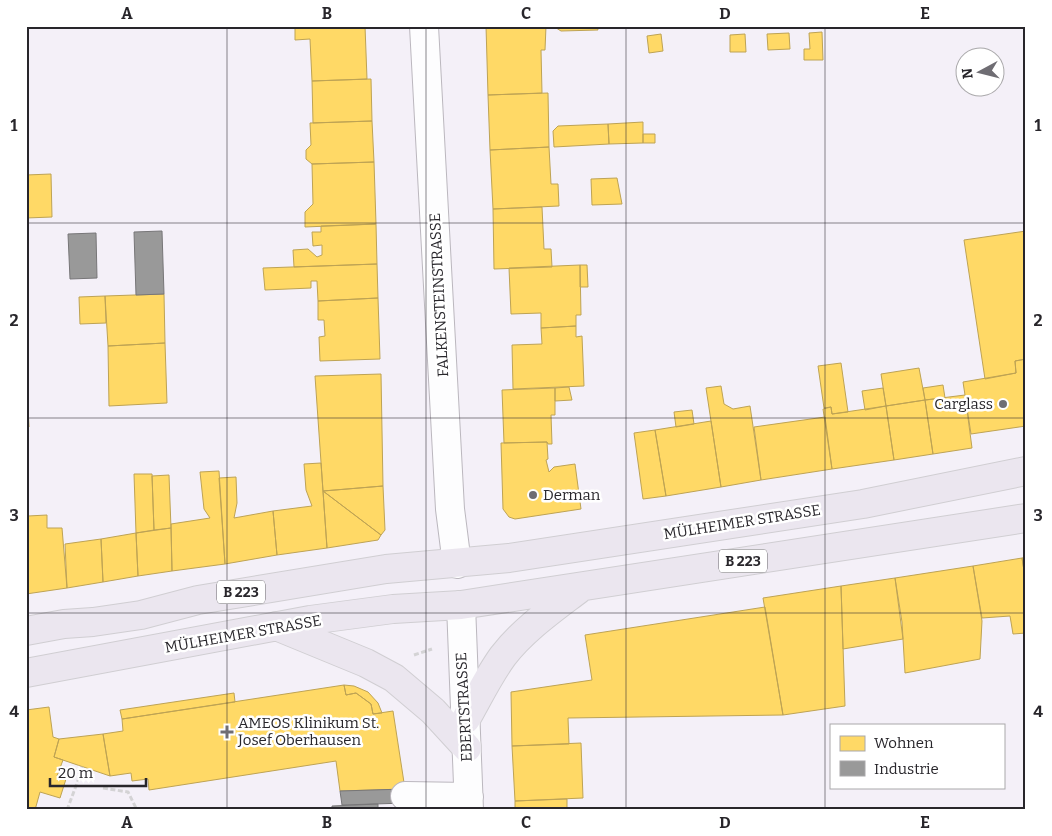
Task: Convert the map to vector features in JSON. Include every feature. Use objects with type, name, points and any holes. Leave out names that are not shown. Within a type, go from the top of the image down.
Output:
[{"type":"main road","name":"MÜLHEIMER STRASSE","points":[[26,630],[141,615],[198,600],[386,569],[457,564],[863,504],[1026,471]]},
{"type":"main road","name":"MÜLHEIMER STRASSE","points":[[26,673],[276,626],[393,608],[461,605],[1026,518]]},
{"type":"main road","points":[[457,564],[461,605]]},
{"type":"main road","points":[[466,720],[495,669],[513,644],[542,617],[582,586]]},
{"type":"main road","points":[[276,626],[366,663],[394,678],[433,711],[467,748]]},
{"type":"street","name":"FALKENSTEINSTRASSE","points":[[424,26],[450,509],[457,564]]},
{"type":"street","name":"EBERTSTRASSE","points":[[461,605],[469,803]]},
{"type":"street","points":[[405,796],[469,803]]},
{"type":"path","points":[[67,810],[83,766]]},
{"type":"path","points":[[103,788],[128,792],[137,810]]},
{"type":"building: Wohnen","points":[[295,26],[365,26],[367,79],[312,81],[310,39],[295,40]]},
{"type":"building: Wohnen","points":[[486,26],[546,26],[545,50],[541,50],[542,93],[488,95]]},
{"type":"building: Wohnen","points":[[553,26],[597,26],[598,30],[561,31]]},
{"type":"building: Wohnen","points":[[822,32],[823,60],[804,60],[804,49],[810,49],[809,33]]},
{"type":"building: Wohnen","points":[[789,33],[790,49],[768,50],[767,34]]},
{"type":"building: Wohnen","points":[[661,34],[663,51],[649,53],[647,36]]},
{"type":"building: Wohnen","points":[[745,34],[746,52],[730,52],[730,35]]},
{"type":"building: Wohnen","points":[[371,79],[372,121],[313,123],[312,81]]},
{"type":"building: Wohnen","points":[[548,93],[549,147],[490,150],[488,95]]},
{"type":"building: Wohnen","points":[[372,121],[374,162],[312,164],[306,159],[306,150],[311,145],[310,123]]},
{"type":"building: Wohnen","points":[[643,122],[643,143],[609,144],[608,124]]},
{"type":"building: Wohnen","points":[[608,124],[609,144],[554,147],[553,131],[558,126]]},
{"type":"building: Wohnen","points":[[643,134],[655,134],[655,143],[643,143]]},
{"type":"building: Wohnen","points":[[549,147],[551,184],[558,184],[559,206],[493,209],[490,150]]},
{"type":"building: Wohnen","points":[[374,162],[376,224],[305,227],[305,212],[313,204],[312,164]]},
{"type":"building: Wohnen","points":[[51,174],[52,217],[26,218],[26,175]]},
{"type":"building: Wohnen","points":[[617,178],[622,204],[592,205],[591,179]]},
{"type":"building: Wohnen","points":[[542,207],[544,249],[551,249],[552,267],[494,269],[493,209]]},
{"type":"building: Wohnen","points":[[376,224],[377,264],[294,267],[293,250],[308,249],[317,257],[322,255],[322,245],[313,246],[312,232],[321,232],[321,226]]},
{"type":"building: Wohnen","points":[[1026,231],[1026,359],[1015,361],[1016,373],[985,379],[964,240]]},
{"type":"building: Wohnen","points":[[377,264],[378,298],[318,301],[317,281],[311,281],[311,288],[265,290],[263,268]]},
{"type":"building: Wohnen","points":[[580,265],[587,265],[588,287],[580,287]]},
{"type":"building: Wohnen","points":[[580,265],[581,315],[576,315],[576,326],[541,328],[541,313],[511,314],[509,268]]},
{"type":"building: Wohnen","points":[[164,294],[165,343],[108,346],[105,296]]},
{"type":"building: Wohnen","points":[[105,296],[106,323],[80,324],[79,297]]},
{"type":"building: Wohnen","points":[[378,298],[380,359],[320,361],[319,337],[325,336],[324,320],[318,320],[318,301]]},
{"type":"building: Wohnen","points":[[576,326],[576,337],[582,336],[584,386],[513,389],[512,345],[542,344],[541,328]]},
{"type":"building: Wohnen","points":[[165,343],[167,403],[109,406],[108,346]]},
{"type":"building: Wohnen","points":[[1026,359],[1026,426],[971,434],[963,382],[1016,373],[1015,361]]},
{"type":"building: Wohnen","points":[[841,363],[848,412],[832,414],[831,407],[824,408],[818,366]]},
{"type":"building: Wohnen","points":[[919,368],[925,400],[886,406],[881,374]]},
{"type":"building: Wohnen","points":[[381,374],[383,486],[323,491],[315,376]]},
{"type":"building: Wohnen","points":[[943,385],[945,398],[925,400],[923,388]]},
{"type":"building: Wohnen","points":[[721,386],[724,404],[733,409],[750,406],[761,480],[721,487],[706,388]]},
{"type":"building: Wohnen","points":[[569,387],[572,400],[555,401],[555,388]]},
{"type":"building: Wohnen","points":[[555,388],[555,415],[551,415],[552,444],[547,442],[504,443],[502,390]]},
{"type":"building: Wohnen","points":[[883,388],[886,406],[865,410],[862,391]]},
{"type":"building: Wohnen","points":[[965,395],[972,448],[933,454],[925,400]]},
{"type":"building: Wohnen","points":[[925,400],[933,454],[894,460],[886,406]]},
{"type":"building: Wohnen","points":[[886,406],[894,460],[832,469],[823,409],[831,407],[832,414]]},
{"type":"building: Wohnen","points":[[26,408],[28,408],[29,427],[26,427]]},
{"type":"building: Wohnen","points":[[692,410],[694,424],[676,427],[674,412]]},
{"type":"building: Wohnen","points":[[825,417],[832,469],[761,480],[754,427]]},
{"type":"building: Wohnen","points":[[711,421],[721,487],[666,496],[655,430]]},
{"type":"building: Wohnen","points":[[655,430],[666,496],[643,499],[634,433]]},
{"type":"building: Wohnen","points":[[547,442],[548,459],[546,460],[549,472],[554,467],[575,464],[581,509],[515,519],[509,517],[503,509],[501,443]]},
{"type":"building: Wohnen","points":[[321,463],[327,548],[277,555],[273,511],[312,506],[306,490],[304,464]]},
{"type":"building: Wohnen","points":[[219,471],[225,564],[172,571],[171,524],[210,518],[204,509],[200,472]]},
{"type":"building: Wohnen","points":[[134,474],[152,474],[154,530],[136,533]]},
{"type":"building: Wohnen","points":[[169,475],[171,528],[154,530],[152,476]]},
{"type":"building: Wohnen","points":[[236,477],[237,503],[234,518],[273,511],[277,555],[225,564],[219,478]]},
{"type":"building: Wohnen","points":[[383,486],[385,530],[381,535],[323,491]]},
{"type":"building: Wohnen","points":[[323,491],[381,535],[378,540],[327,548]]},
{"type":"building: Wohnen","points":[[47,515],[47,528],[62,528],[67,588],[26,594],[28,516]]},
{"type":"building: Wohnen","points":[[171,528],[172,571],[138,576],[136,533]]},
{"type":"building: Wohnen","points":[[136,533],[138,576],[103,582],[101,539]]},
{"type":"building: Wohnen","points":[[101,539],[103,582],[67,588],[65,544]]},
{"type":"building: Wohnen","points":[[1026,557],[1026,583],[1022,558]]},
{"type":"building: Wohnen","points":[[1022,558],[1026,583],[1026,633],[1013,634],[1010,616],[982,618],[973,566]]},
{"type":"building: Wohnen","points":[[973,566],[982,621],[980,659],[905,673],[902,622],[895,578]]},
{"type":"building: Wohnen","points":[[895,578],[903,639],[843,649],[841,586]]},
{"type":"building: Wohnen","points":[[841,586],[845,706],[783,715],[763,598]]},
{"type":"building: Wohnen","points":[[765,607],[783,715],[568,718],[569,744],[512,746],[511,692],[592,680],[585,635]]},
{"type":"building: Wohnen","points":[[344,685],[354,686],[368,692],[378,703],[382,713],[373,714],[371,704],[356,693],[346,695]]},
{"type":"building: Wohnen","points":[[344,685],[346,695],[356,693],[371,704],[373,714],[393,711],[405,789],[340,791],[336,761],[149,790],[148,779],[132,781],[131,773],[110,776],[103,734],[123,731],[122,719]]},
{"type":"building: Wohnen","points":[[234,693],[235,702],[122,719],[120,710]]},
{"type":"building: Wohnen","points":[[49,707],[53,737],[59,739],[54,757],[63,760],[57,776],[66,779],[60,798],[40,792],[35,810],[26,810],[26,710]]},
{"type":"building: Wohnen","points":[[103,734],[110,776],[54,757],[59,739]]},
{"type":"building: Wohnen","points":[[581,743],[583,798],[515,801],[512,746]]},
{"type":"building: Wohnen","points":[[567,799],[567,810],[515,810],[515,801]]},
{"type":"building: Industrie","points":[[162,231],[164,294],[136,295],[134,232]]},
{"type":"building: Industrie","points":[[96,233],[97,278],[70,279],[68,234]]},
{"type":"building: Industrie","points":[[405,789],[406,803],[342,805],[340,791]]},
{"type":"building: Industrie","points":[[378,804],[378,810],[332,810],[332,806]]},
{"type":"place","name":"Carglass","points":[[1003,404]]},
{"type":"place","name":"Derman","points":[[533,495]]},
{"type":"place","name":"AMEOS Klinikum St. Josef Oberhausen","points":[[227,732]]}]
